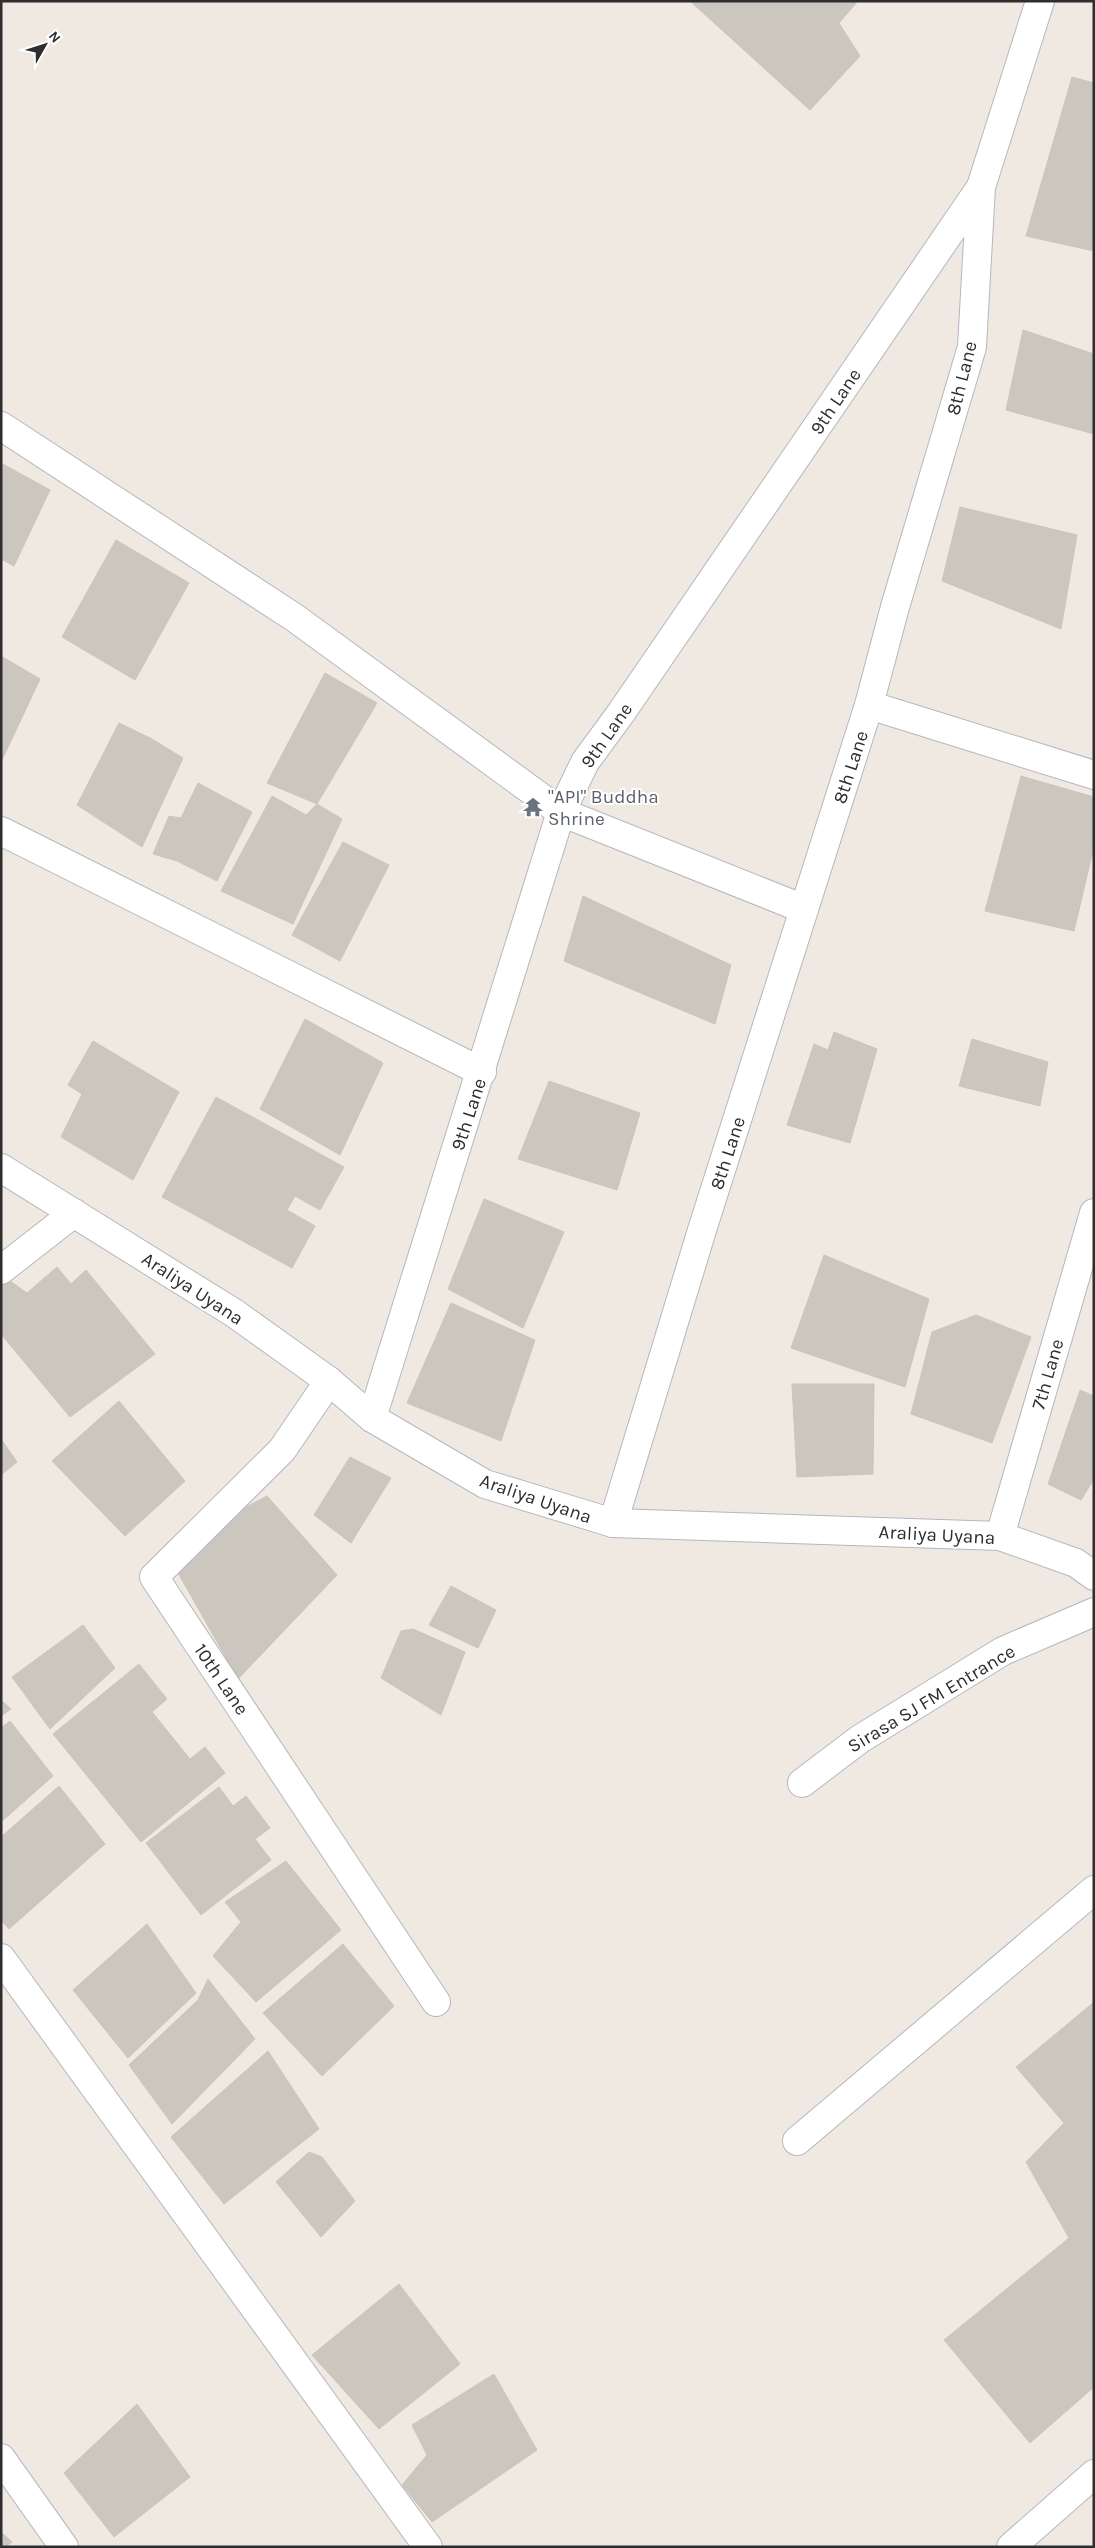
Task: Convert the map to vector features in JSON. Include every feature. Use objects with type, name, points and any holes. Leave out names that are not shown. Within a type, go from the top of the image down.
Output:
[{"type":"street","name":"8th Lane","points":[[612,1523],[804,909],[870,705],[895,607],[972,347],[981,187],[1040,1]]},
{"type":"street","name":"9th Lane","points":[[372,1418],[482,1072],[561,812],[585,762],[622,713],[981,187]]},
{"type":"street","points":[[1,426],[295,618],[561,812],[804,909]]},
{"type":"street","points":[[870,705],[1094,775]]},
{"type":"street","points":[[1,831],[482,1072]]},
{"type":"street","name":"Araliya Uyana","points":[[1,1168],[234,1314],[328,1381],[372,1418],[485,1484],[612,1523],[1000,1536],[1076,1563],[1094,1576]]},
{"type":"street","points":[[1,1270],[74,1213]]},
{"type":"street","name":"7th Lane","points":[[1000,1536],[1094,1213]]},
{"type":"street","name":"10th Lane","points":[[328,1381],[282,1450],[154,1577],[436,2002]]},
{"type":"street","name":"Sirasa SJ FM Entrance","points":[[802,1783],[860,1739],[994,1656],[1094,1612]]},
{"type":"street","points":[[797,2141],[1094,1890]]},
{"type":"street","points":[[1,1958],[428,2547]]},
{"type":"street","points":[[1,2458],[64,2547]]},
{"type":"street","points":[[1011,2547],[1094,2474]]},
{"type":"building","points":[[690,1],[858,1],[839,23],[860,56],[810,110]]},
{"type":"building","points":[[1072,77],[1094,83],[1094,251],[1026,236]]},
{"type":"building","points":[[1023,330],[1094,354],[1094,434],[1006,410]]},
{"type":"building","points":[[1,463],[50,490],[14,566],[1,559]]},
{"type":"building","points":[[960,507],[1077,535],[1061,629],[942,581]]},
{"type":"building","points":[[116,540],[189,583],[135,680],[62,637]]},
{"type":"building","points":[[1,656],[40,679],[1,762]]},
{"type":"building","points":[[325,673],[377,703],[317,804],[267,783]]},
{"type":"building","points":[[119,723],[152,739],[183,758],[142,847],[77,805]]},
{"type":"building","points":[[1021,776],[1094,797],[1094,846],[1074,931],[985,911]]},
{"type":"building","points":[[198,783],[252,812],[217,881],[177,861],[153,854],[169,816],[181,818]]},
{"type":"building","points":[[272,796],[306,815],[317,804],[342,819],[293,924],[221,891]]},
{"type":"building","points":[[343,842],[389,865],[340,961],[292,935]]},
{"type":"building","points":[[583,896],[731,965],[715,1024],[564,961]]},
{"type":"building","points":[[305,1019],[383,1063],[340,1155],[260,1109]]},
{"type":"building","points":[[834,1032],[877,1049],[850,1143],[787,1125],[814,1044],[828,1050]]},
{"type":"building","points":[[972,1039],[1048,1062],[1040,1106],[959,1086]]},
{"type":"building","points":[[93,1041],[179,1092],[133,1180],[61,1137],[82,1094],[68,1085]]},
{"type":"building","points":[[549,1081],[640,1113],[617,1190],[518,1159]]},
{"type":"building","points":[[216,1097],[344,1167],[320,1210],[295,1196],[287,1210],[315,1226],[292,1268],[162,1197]]},
{"type":"building","points":[[484,1199],[564,1232],[523,1328],[448,1289]]},
{"type":"building","points":[[824,1255],[929,1299],[905,1387],[791,1348]]},
{"type":"building","points":[[57,1267],[71,1284],[86,1270],[155,1354],[70,1417],[1,1334],[1,1284],[6,1278],[27,1293]]},
{"type":"building","points":[[451,1303],[535,1340],[501,1441],[407,1403]]},
{"type":"building","points":[[976,1315],[1031,1337],[992,1443],[911,1414],[932,1332]]},
{"type":"building","points":[[792,1384],[874,1384],[873,1474],[797,1477]]},
{"type":"building","points":[[1080,1390],[1094,1396],[1094,1479],[1081,1500],[1048,1484]]},
{"type":"building","points":[[119,1401],[185,1481],[125,1536],[52,1461]]},
{"type":"building","points":[[1,1439],[17,1462],[1,1475]]},
{"type":"building","points":[[350,1457],[391,1478],[351,1543],[314,1515]]},
{"type":"building","points":[[267,1496],[337,1575],[238,1679],[177,1571],[244,1508]]},
{"type":"building","points":[[451,1586],[496,1610],[478,1648],[429,1625]]},
{"type":"building","points":[[83,1625],[115,1668],[50,1729],[12,1677]]},
{"type":"building","points":[[413,1629],[465,1652],[441,1715],[381,1678],[401,1631]]},
{"type":"building","points":[[139,1664],[167,1699],[152,1712],[190,1759],[205,1747],[225,1773],[141,1842],[53,1734]]},
{"type":"building","points":[[1,1700],[11,1709],[1,1716]]},
{"type":"building","points":[[10,1721],[53,1776],[1,1822],[1,1728]]},
{"type":"building","points":[[59,1786],[105,1844],[9,1929],[1,1920],[1,1837]]},
{"type":"building","points":[[219,1787],[233,1806],[246,1796],[270,1828],[255,1839],[271,1860],[201,1915],[146,1843]]},
{"type":"building","points":[[286,1861],[341,1930],[256,2002],[213,1956],[241,1922],[225,1902]]},
{"type":"building","points":[[147,1924],[196,1993],[128,2058],[73,1990]]},
{"type":"building","points":[[343,1944],[394,2006],[322,2076],[263,2013]]},
{"type":"building","points":[[208,1979],[255,2039],[172,2124],[129,2065],[198,2000]]},
{"type":"building","points":[[1094,2002],[1094,2387],[1030,2443],[944,2340],[1069,2238],[1026,2162],[1064,2123],[1016,2067]]},
{"type":"building","points":[[268,2051],[319,2129],[224,2204],[171,2137]]},
{"type":"building","points":[[309,2152],[322,2157],[355,2201],[321,2237],[276,2182]]},
{"type":"building","points":[[399,2284],[460,2364],[379,2429],[312,2355]]},
{"type":"building","points":[[494,2374],[537,2450],[432,2522],[402,2485],[427,2455],[412,2425]]},
{"type":"building","points":[[137,2404],[190,2477],[114,2537],[64,2473]]},
{"type":"building","points":[[1,2532],[12,2542],[6,2547],[1,2547]]},
{"type":"place","name":"\"API\" Buddha Shrine","points":[[533,807]]}]
